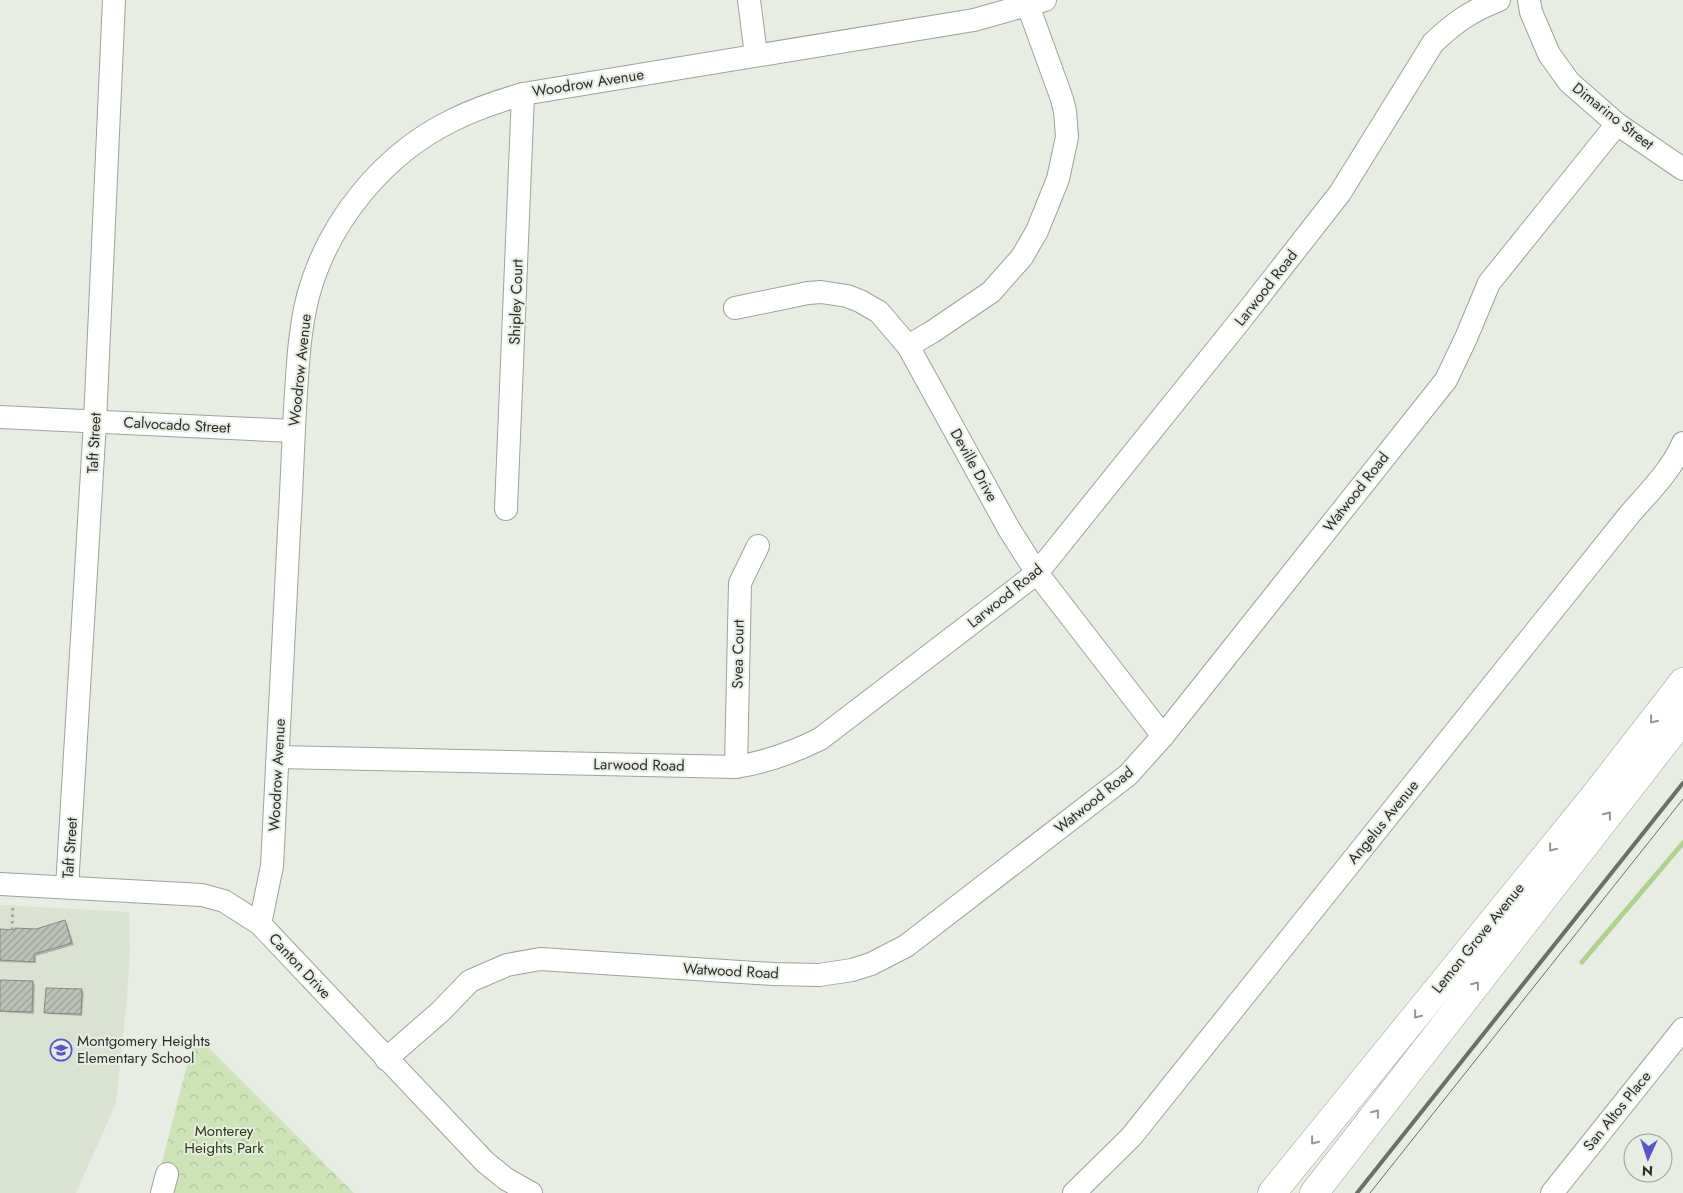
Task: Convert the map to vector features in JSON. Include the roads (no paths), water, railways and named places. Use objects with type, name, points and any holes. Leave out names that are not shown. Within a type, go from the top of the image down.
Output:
[{"type":"main road","name":"Lemon Grove Avenue","points":[[1272,1193],[1592,799],[1683,682]]},
{"type":"main road","name":"Lemon Grove Avenue","points":[[1314,1193],[1683,719]]},
{"type":"street","name":"Taft Street","points":[[67,886],[95,422],[114,0]]},
{"type":"street","points":[[749,0],[756,56]]},
{"type":"street","name":"Larwood Road","points":[[278,757],[736,766],[756,764],[793,753],[820,739],[1037,573],[1340,194],[1433,43],[1451,26],[1479,8],[1499,0]]},
{"type":"street","name":"Dimarino Street","points":[[1529,0],[1531,12],[1549,54],[1569,82],[1617,124],[1683,169]]},
{"type":"street","points":[[908,346],[991,292],[1022,257],[1037,231],[1058,179],[1067,138],[1065,111],[1033,2]]},
{"type":"street","name":"Woodrow Avenue","points":[[260,924],[272,866],[293,431],[300,340],[308,297],[326,248],[353,204],[387,166],[428,134],[474,110],[523,94],[974,20],[1033,2]]},
{"type":"street","name":"Shipley Court","points":[[506,510],[523,94]]},
{"type":"street","name":"Watwood Road","points":[[386,1059],[440,1012],[470,982],[508,965],[540,959],[773,974],[819,975],[852,970],[872,964],[906,946],[1128,775],[1163,736],[1446,380],[1489,283],[1617,124]]},
{"type":"street","name":"Deville Drive","points":[[735,308],[808,292],[821,292],[840,294],[860,301],[878,312],[908,346],[1009,529],[1037,573],[1163,736]]},
{"type":"street","name":"Calvocado Street","points":[[0,417],[293,431]]},
{"type":"street","name":"Angelus Avenue","points":[[1074,1193],[1130,1137],[1629,515],[1671,466],[1683,444]]},
{"type":"street","name":"Svea Court","points":[[736,766],[740,583],[758,546]]},
{"type":"street","name":"Canton Drive","points":[[0,884],[67,886],[202,895],[224,901],[260,924],[485,1162],[506,1179],[531,1193]]},
{"type":"street","name":"San Altos Place","points":[[1552,1193],[1683,1029]]},
{"type":"waterway","points":[[1582,962],[1683,843]]},
{"type":"tram line","points":[[1370,1193],[1683,799]]},
{"type":"railway","points":[[1357,1193],[1683,783]]},
{"type":"place","name":"Montgomery Heights Elementary School","points":[[61,1050]]},
{"type":"park label","name":"Monterey Heights Park","points":[[224,1140]]}]
